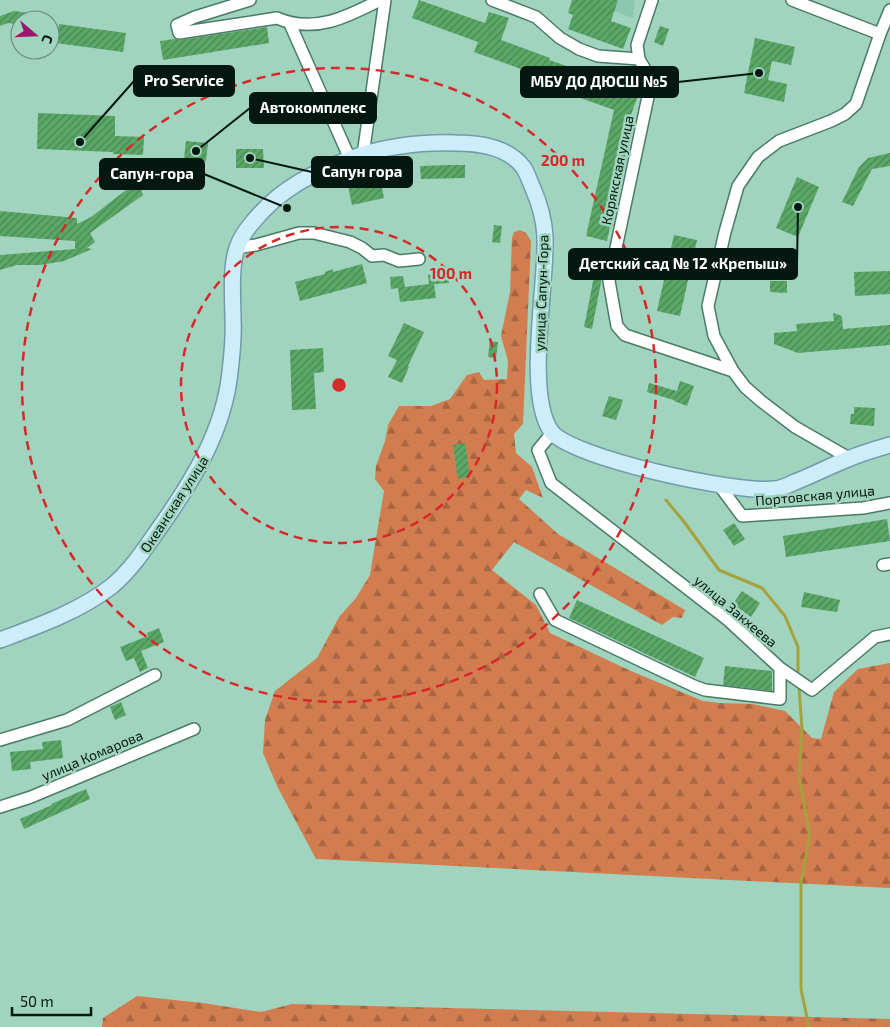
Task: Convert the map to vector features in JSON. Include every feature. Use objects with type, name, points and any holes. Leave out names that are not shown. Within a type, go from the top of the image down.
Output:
[{"type":"main road","name":"улица Сапун-Гора","points":[[245,232],[266,206],[295,185],[307,177],[357,157],[430,142],[475,143],[508,154],[524,168],[542,211],[545,233],[544,271],[538,362],[540,406],[552,433]]},
{"type":"main road","name":"Океанская улица","points":[[0,640],[79,606],[111,586],[136,562],[178,502],[208,450],[222,413],[230,376],[234,327],[233,282],[236,248],[245,232]]},
{"type":"main road","points":[[552,433],[570,445],[591,453],[668,475],[751,490],[776,489],[822,472],[850,458],[890,445]]},
{"type":"street","points":[[250,0],[195,17],[177,25],[178,33],[277,18],[290,24],[314,24],[343,19],[380,0]]},
{"type":"street","points":[[357,157],[385,0]]},
{"type":"street","points":[[492,0],[536,16],[560,38],[579,49],[598,56],[639,59],[637,45],[652,0]]},
{"type":"street","points":[[792,0],[880,34]]},
{"type":"street","points":[[850,458],[795,426],[745,387],[733,371],[714,336],[708,306],[724,232],[738,186],[758,157],[779,141],[831,121],[845,114],[856,104],[890,10]]},
{"type":"street","points":[[290,24],[357,157]]},
{"type":"street","name":"Корякская улица","points":[[639,59],[646,71],[649,92],[610,281],[617,326],[625,335],[733,371]]},
{"type":"street","points":[[236,248],[256,245],[299,233],[314,233],[350,242],[372,256],[384,255],[398,261],[419,259]]},
{"type":"street","name":"улица Закхеева","points":[[540,594],[555,620],[705,690],[780,699],[780,668],[728,620],[551,483],[538,450],[552,433]]},
{"type":"street","name":"Портовская улица","points":[[719,485],[742,516],[863,508],[890,503]]},
{"type":"street","points":[[780,668],[812,690],[875,638],[890,634]]},
{"type":"street","points":[[0,740],[67,720],[155,675]]},
{"type":"street","name":"улица Комарова","points":[[0,807],[31,797],[194,729]]},
{"type":"shaded area","points":[[582,0],[635,0],[633,18]]},
{"type":"green space","points":[[520,230],[526,233],[531,241],[523,424],[514,434],[516,453],[532,467],[543,498],[526,490],[519,499],[558,534],[685,610],[682,618],[673,617],[662,625],[514,542],[492,570],[536,605],[550,633],[631,671],[703,701],[752,704],[785,711],[812,738],[821,739],[834,692],[858,669],[890,663],[890,888],[316,859],[278,788],[263,753],[265,720],[275,691],[317,658],[339,617],[356,598],[370,575],[384,491],[375,479],[376,466],[385,441],[388,425],[399,406],[431,406],[450,399],[467,375],[479,372],[484,380],[507,379],[508,361],[501,336],[510,292],[512,238],[514,232]]},
{"type":"green space","points":[[137,996],[203,1003],[261,1012],[292,1004],[890,1019],[890,1027],[102,1027],[103,1018]]},
{"type":"building","points":[[419,0],[485,23],[489,12],[509,18],[501,40],[584,72],[582,77],[608,86],[615,67],[624,70],[622,75],[640,81],[641,87],[631,115],[634,116],[607,241],[586,236],[614,110],[575,96],[577,91],[474,52],[478,42],[412,18]]},
{"type":"building","points":[[572,0],[618,0],[611,21],[631,28],[623,49],[568,29],[573,15],[568,13]]},
{"type":"building","points":[[10,12],[10,23],[0,26],[0,16]]},
{"type":"building","points":[[60,24],[126,33],[123,52],[60,44]]},
{"type":"building","points":[[660,26],[669,29],[663,46],[654,42]]},
{"type":"building","points":[[267,27],[269,43],[163,60],[160,41],[180,40]]},
{"type":"building","points":[[755,38],[795,47],[791,65],[772,61],[768,80],[787,84],[784,102],[744,93]]},
{"type":"building","points":[[38,113],[115,116],[115,136],[144,137],[143,155],[37,149]]},
{"type":"building","points":[[186,141],[208,143],[206,161],[184,159]]},
{"type":"building","points":[[236,149],[263,149],[264,168],[236,168]]},
{"type":"building","points":[[890,153],[890,166],[872,169],[853,206],[842,202],[859,167],[868,158]]},
{"type":"building","points":[[465,165],[465,178],[421,179],[420,166]]},
{"type":"building","points":[[797,177],[819,187],[798,237],[776,228]]},
{"type":"building","points":[[380,178],[384,198],[352,205],[348,186]]},
{"type":"building","points":[[138,181],[143,195],[90,233],[95,242],[87,248],[92,249],[64,261],[40,265],[17,265],[0,270],[0,255],[75,249],[75,241],[0,236],[0,211],[77,218],[77,224],[91,217]]},
{"type":"building","points":[[494,225],[502,226],[500,243],[492,242]]},
{"type":"building","points":[[674,235],[697,240],[680,316],[657,311]]},
{"type":"building","points":[[597,261],[605,262],[592,329],[584,327]]},
{"type":"building","points":[[362,264],[367,283],[300,301],[295,282],[325,274],[325,272],[333,269],[333,272]]},
{"type":"building","points":[[890,271],[890,294],[855,296],[854,272]]},
{"type":"building","points":[[448,273],[449,283],[434,284],[436,298],[400,302],[398,288],[391,289],[390,277],[403,276],[405,287],[429,284],[428,275]]},
{"type":"building","points":[[770,281],[787,281],[787,293],[770,292]]},
{"type":"building","points":[[833,313],[842,316],[843,329],[890,325],[890,345],[798,353],[774,344],[774,333],[797,331],[796,324],[834,321]]},
{"type":"building","points":[[404,323],[424,332],[402,383],[388,377],[397,360],[388,356]]},
{"type":"building","points":[[490,341],[498,342],[496,358],[488,357]]},
{"type":"building","points":[[323,348],[324,372],[314,373],[316,409],[292,410],[290,350]]},
{"type":"building","points":[[680,381],[694,386],[687,406],[647,392],[649,383],[677,391]]},
{"type":"building","points":[[609,396],[623,400],[616,420],[602,416]]},
{"type":"building","points":[[854,407],[875,408],[874,426],[850,424],[851,414],[854,414]]},
{"type":"building","points":[[465,443],[470,477],[458,479],[453,445]]},
{"type":"building","points":[[887,519],[890,541],[786,557],[783,536]]},
{"type":"building","points":[[734,523],[745,539],[734,546],[723,530]]},
{"type":"building","points":[[742,591],[760,603],[751,617],[733,604]]},
{"type":"building","points":[[804,592],[840,600],[837,612],[801,607]]},
{"type":"building","points":[[577,600],[704,658],[695,677],[569,618]]},
{"type":"building","points":[[159,628],[164,642],[141,651],[148,668],[140,672],[134,658],[126,661],[120,647],[148,636],[147,633]]},
{"type":"building","points":[[725,666],[772,671],[772,691],[723,685]]},
{"type":"building","points":[[121,702],[126,715],[115,720],[110,707]]},
{"type":"building","points":[[61,740],[63,758],[30,762],[31,769],[12,771],[10,752],[43,749],[42,742]]},
{"type":"building","points":[[86,789],[90,799],[24,829],[20,819]]},
{"type":"waterway","points":[[666,500],[719,570],[762,588],[785,616],[798,647],[798,671]]},
{"type":"waterway","points":[[799,688],[802,729],[799,777],[810,835],[801,882],[801,989],[809,1027]]},
{"type":"place","name":"МБУ ДО ДЮСШ №5","points":[[759,73]]},
{"type":"place","name":"Pro Service","points":[[80,142]]},
{"type":"place","name":"Автокомплекс","points":[[196,151]]},
{"type":"place","name":"Сапун гора","points":[[250,158]]},
{"type":"place","name":"Детский сад № 12 «Крепыш»","points":[[798,207]]},
{"type":"place","name":"Сапун-гора","points":[[287,208]]}]
